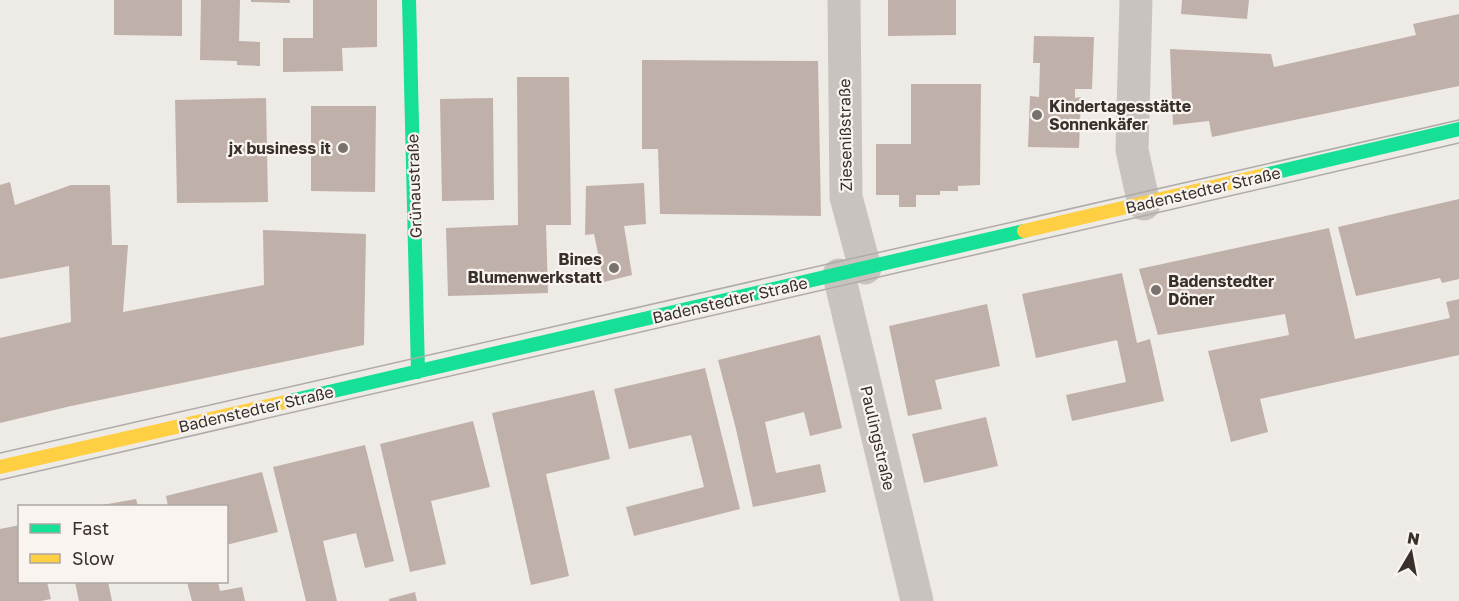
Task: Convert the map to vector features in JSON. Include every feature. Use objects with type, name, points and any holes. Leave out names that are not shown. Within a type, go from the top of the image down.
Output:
[{"type":"street","name":"Grünaustraße","points":[[409,0],[418,372]]},
{"type":"street","name":"Ziesenißstraße","points":[[844,0],[846,197],[852,271]]},
{"type":"street","points":[[1136,0],[1132,150],[1144,204]]},
{"type":"street","name":"Badenstedter Straße","points":[[0,467],[1144,204],[1459,129]]},
{"type":"street","name":"Paulingstraße","points":[[852,271],[917,601]]},
{"type":"building","points":[[114,0],[182,0],[182,36],[114,35]]},
{"type":"building","points":[[201,0],[240,0],[239,41],[260,42],[260,66],[237,65],[237,61],[200,60]]},
{"type":"building","points":[[251,0],[290,0],[290,3],[251,2]]},
{"type":"building","points":[[313,0],[377,0],[377,47],[342,48],[343,71],[283,72],[283,38],[313,38]]},
{"type":"building","points":[[888,0],[956,0],[956,35],[888,36]]},
{"type":"building","points":[[1182,0],[1249,0],[1247,19],[1181,14]]},
{"type":"building","points":[[1459,14],[1459,86],[1212,137],[1209,121],[1173,125],[1170,49],[1271,54],[1274,67],[1416,35],[1413,24]]},
{"type":"building","points":[[1034,36],[1094,37],[1092,89],[1075,89],[1075,98],[1081,97],[1079,148],[1028,147],[1030,96],[1039,97],[1040,63],[1033,63]]},
{"type":"building","points":[[642,60],[818,61],[821,216],[660,214],[658,149],[642,149]]},
{"type":"building","points":[[517,77],[569,77],[571,225],[546,225],[548,293],[448,296],[446,228],[518,225]]},
{"type":"building","points":[[911,84],[981,84],[980,185],[958,186],[958,191],[940,191],[940,195],[916,195],[916,207],[899,207],[899,195],[876,195],[876,144],[911,144]]},
{"type":"building","points":[[266,98],[268,202],[177,203],[175,100]]},
{"type":"building","points":[[493,98],[494,200],[442,201],[440,99]]},
{"type":"building","points":[[311,106],[376,106],[375,192],[311,191]]},
{"type":"building","points":[[10,182],[15,205],[71,185],[110,185],[112,245],[128,245],[123,312],[264,285],[263,230],[366,234],[364,345],[0,423],[0,338],[71,322],[69,266],[0,279],[0,185]]},
{"type":"building","points":[[644,183],[646,224],[624,226],[632,275],[604,282],[594,234],[585,235],[586,186]]},
{"type":"building","points":[[1459,199],[1459,279],[1442,283],[1440,278],[1356,296],[1338,227]]},
{"type":"building","points":[[1329,228],[1355,339],[1450,318],[1446,302],[1459,299],[1459,355],[1260,399],[1268,432],[1231,442],[1208,351],[1289,335],[1285,314],[1158,335],[1139,269]]},
{"type":"building","points":[[1122,273],[1137,343],[1150,339],[1164,401],[1072,421],[1066,395],[1126,382],[1117,340],[1036,358],[1022,294]]},
{"type":"building","points":[[987,304],[1000,366],[935,380],[942,409],[908,416],[889,326]]},
{"type":"building","points":[[820,335],[842,428],[810,436],[804,412],[765,422],[776,473],[820,464],[826,492],[753,507],[718,360]]},
{"type":"building","points":[[705,368],[740,509],[634,536],[626,507],[704,487],[691,435],[629,449],[614,389]]},
{"type":"building","points":[[594,390],[610,459],[546,474],[569,576],[531,585],[492,413]]},
{"type":"building","points":[[986,417],[998,466],[924,483],[912,434]]},
{"type":"building","points":[[473,421],[490,487],[431,501],[446,564],[410,572],[380,444]]},
{"type":"building","points":[[365,445],[394,561],[365,568],[356,533],[323,541],[337,601],[306,601],[273,467]]},
{"type":"building","points":[[262,472],[278,532],[228,544],[228,505],[168,505],[166,496]]},
{"type":"building","points":[[136,499],[138,505],[102,505]]},
{"type":"building","points":[[18,525],[18,583],[47,583],[51,599],[0,601],[0,529]]},
{"type":"building","points":[[75,583],[108,583],[112,601],[79,601]]},
{"type":"building","points":[[187,583],[218,583],[220,591],[242,587],[245,601],[192,601]]},
{"type":"building","points":[[415,592],[417,601],[389,601],[389,599]]},
{"type":"tram line","points":[[0,453],[1459,120]]},
{"type":"tram line","points":[[0,480],[1459,143]]},
{"type":"traffic: fast","points":[[409,0],[418,372]]},
{"type":"traffic: fast","points":[[1264,175],[1459,129]]},
{"type":"traffic: fast","points":[[290,401],[1024,231]]},
{"type":"traffic: slow","points":[[1024,231],[1264,175]]},
{"type":"traffic: slow","points":[[0,467],[290,401]]},
{"type":"place","name":"Kindertagesstätte Sonnenkäfer","points":[[1037,115]]},
{"type":"place","name":"jx business it","points":[[343,148]]},
{"type":"place","name":"Bines Blumenwerkstatt","points":[[614,268]]},
{"type":"place","name":"Badenstedter Döner","points":[[1156,290]]}]
